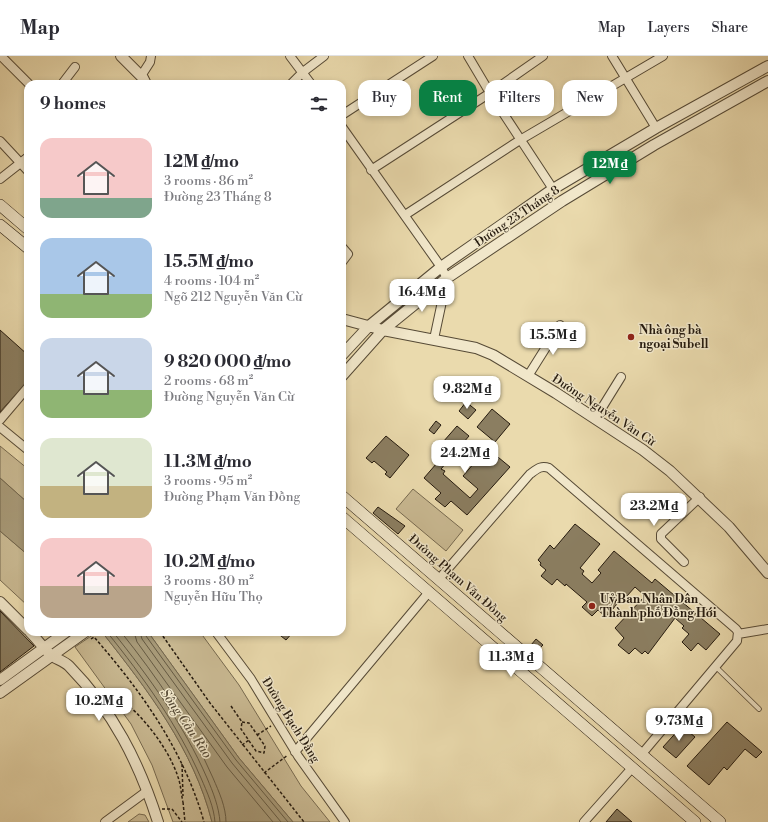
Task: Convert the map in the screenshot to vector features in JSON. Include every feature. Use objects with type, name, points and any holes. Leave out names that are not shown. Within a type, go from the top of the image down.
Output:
[{"type":"main road","points":[[0,205],[24,226]]},
{"type":"main road","points":[[0,224],[24,245]]},
{"type":"main road","name":"Đường Phạm Văn Đồng","points":[[346,499],[641,756],[720,822]]},
{"type":"main road","points":[[346,520],[695,822]]},
{"type":"main road","points":[[429,592],[439,579]]},
{"type":"main road","points":[[632,768],[641,756]]},
{"type":"street","points":[[122,56],[143,80],[151,56]]},
{"type":"street","points":[[290,56],[309,80]]},
{"type":"street","points":[[295,80],[324,56]]},
{"type":"street","points":[[346,112],[433,56]]},
{"type":"street","points":[[468,56],[485,85]]},
{"type":"street","points":[[509,80],[543,56]]},
{"type":"street","points":[[612,56],[656,128]]},
{"type":"street","points":[[405,215],[520,140],[663,56]]},
{"type":"street","points":[[2,57],[25,80]]},
{"type":"street","name":"Đường 23 Tháng 8","points":[[346,351],[369,326],[441,266],[553,189],[656,128],[768,66]]},
{"type":"street","points":[[65,80],[75,67]]},
{"type":"street","name":"Đường 23 Tháng 8","points":[[346,372],[383,330],[447,278],[562,200],[654,145],[768,81]]},
{"type":"street","points":[[371,170],[485,96]]},
{"type":"street","points":[[505,116],[553,189]]},
{"type":"street","points":[[346,133],[441,266],[447,278],[434,339]]},
{"type":"street","points":[[0,141],[24,166]]},
{"type":"street","points":[[0,179],[24,160]]},
{"type":"street","name":"Đường Nguyễn Văn Cừ","points":[[346,320],[383,330],[434,339],[488,352],[595,419],[670,470],[700,497],[729,527],[768,573]]},
{"type":"street","points":[[528,376],[560,325]]},
{"type":"street","points":[[595,419],[621,377]]},
{"type":"street","points":[[0,420],[24,392]]},
{"type":"street","points":[[0,426],[24,447]]},
{"type":"street","points":[[439,579],[530,474],[544,466],[549,468],[708,604],[736,629],[738,634],[737,641],[641,756]]},
{"type":"street","points":[[684,562],[661,539],[661,534],[700,497]]},
{"type":"street","points":[[295,752],[429,592]]},
{"type":"street","points":[[0,602],[24,626]]},
{"type":"street","points":[[738,634],[768,629]]},
{"type":"street","points":[[34,636],[48,651],[68,664],[100,703],[129,748],[158,822]]},
{"type":"street","points":[[0,693],[48,651],[62,636]]},
{"type":"street","points":[[0,680],[48,651],[87,636]]},
{"type":"street","name":"Đường Bạch Đằng","points":[[219,636],[251,679],[295,752],[345,822]]},
{"type":"street","points":[[584,822],[632,768]]},
{"type":"street","points":[[105,822],[147,791]]},
{"type":"lane","points":[[716,667],[759,709]]},
{"type":"path","points":[[87,636],[94,637],[113,659],[154,714],[182,761],[199,802],[204,822]]},
{"type":"path","points":[[163,636],[242,745],[304,822]]},
{"type":"path","points":[[87,687],[111,692],[140,718],[170,758],[178,778],[183,802]]},
{"type":"path","points":[[231,706],[242,722],[249,723],[265,746],[264,753],[256,751],[240,729],[242,722]]},
{"type":"path","points":[[257,735],[277,722]]},
{"type":"path","points":[[242,745],[249,740]]},
{"type":"path","points":[[264,773],[284,757],[295,752]]},
{"type":"path","points":[[182,761],[185,822]]},
{"type":"path","points":[[153,808],[172,809],[182,822]]},
{"type":"shaded area","points":[[0,446],[24,466],[24,499],[0,478]]},
{"type":"shaded area","points":[[413,489],[463,530],[446,551],[396,509]]},
{"type":"shaded area","points":[[0,531],[24,552],[24,602],[0,580]]},
{"type":"shaded area","points":[[91,636],[105,636],[152,698],[181,745],[194,770],[212,822],[173,822],[152,765],[131,724],[75,647]]},
{"type":"shaded area","points":[[151,636],[203,636],[239,685],[301,786],[330,822],[293,822],[239,758]]},
{"type":"shaded area","points":[[139,814],[145,815],[149,822],[128,822]]},
{"type":"water","points":[[0,478],[24,499],[24,552],[0,531]]},
{"type":"water","name":"Sông Cầu Rào","points":[[105,636],[151,636],[239,758],[293,822],[212,822],[194,770],[181,745],[152,698]]},
{"type":"building","points":[[0,330],[24,351],[24,385],[0,412]]},
{"type":"building","points":[[466,402],[476,410],[468,419],[459,411]]},
{"type":"building","points":[[492,409],[510,424],[495,442],[477,427]]},
{"type":"building","points":[[436,421],[441,425],[434,434],[429,430]]},
{"type":"building","points":[[457,426],[469,436],[441,469],[445,471],[443,474],[470,498],[478,489],[463,476],[487,448],[510,467],[467,515],[451,501],[445,507],[435,499],[441,493],[424,478],[443,456],[436,450]]},
{"type":"building","points":[[386,436],[409,455],[390,478],[385,474],[387,472],[374,461],[372,463],[366,458]]},
{"type":"building","points":[[378,507],[405,526],[398,534],[373,513]]},
{"type":"building","points":[[575,524],[600,544],[580,568],[584,571],[582,574],[592,583],[601,573],[598,570],[614,551],[652,583],[655,579],[720,634],[706,650],[698,643],[691,651],[682,642],[689,634],[682,628],[684,626],[675,618],[648,654],[645,651],[642,654],[635,648],[629,654],[618,645],[624,638],[615,628],[645,596],[635,587],[627,596],[623,593],[615,602],[617,604],[606,617],[598,610],[592,616],[582,607],[587,602],[566,584],[565,586],[557,579],[552,585],[541,576],[546,570],[540,565],[541,563],[538,560],[550,545],[554,549]]},
{"type":"building","points":[[0,611],[34,646],[0,672]]},
{"type":"building","points":[[281,636],[290,636],[286,640]]},
{"type":"building","points":[[536,639],[543,645],[537,651],[531,645]]},
{"type":"building","points":[[727,722],[762,752],[756,758],[745,749],[727,770],[724,767],[709,785],[687,766]]},
{"type":"building","points":[[682,726],[695,737],[676,758],[663,747]]},
{"type":"building","points":[[617,809],[632,822],[606,822]]},
{"type":"place","name":"Nhà ông bà ngoại Subell","points":[[631,337]]},
{"type":"place","name":"Uỷ Ban Nhân Dân Thành phố Đồng Hới","points":[[592,606]]}]
